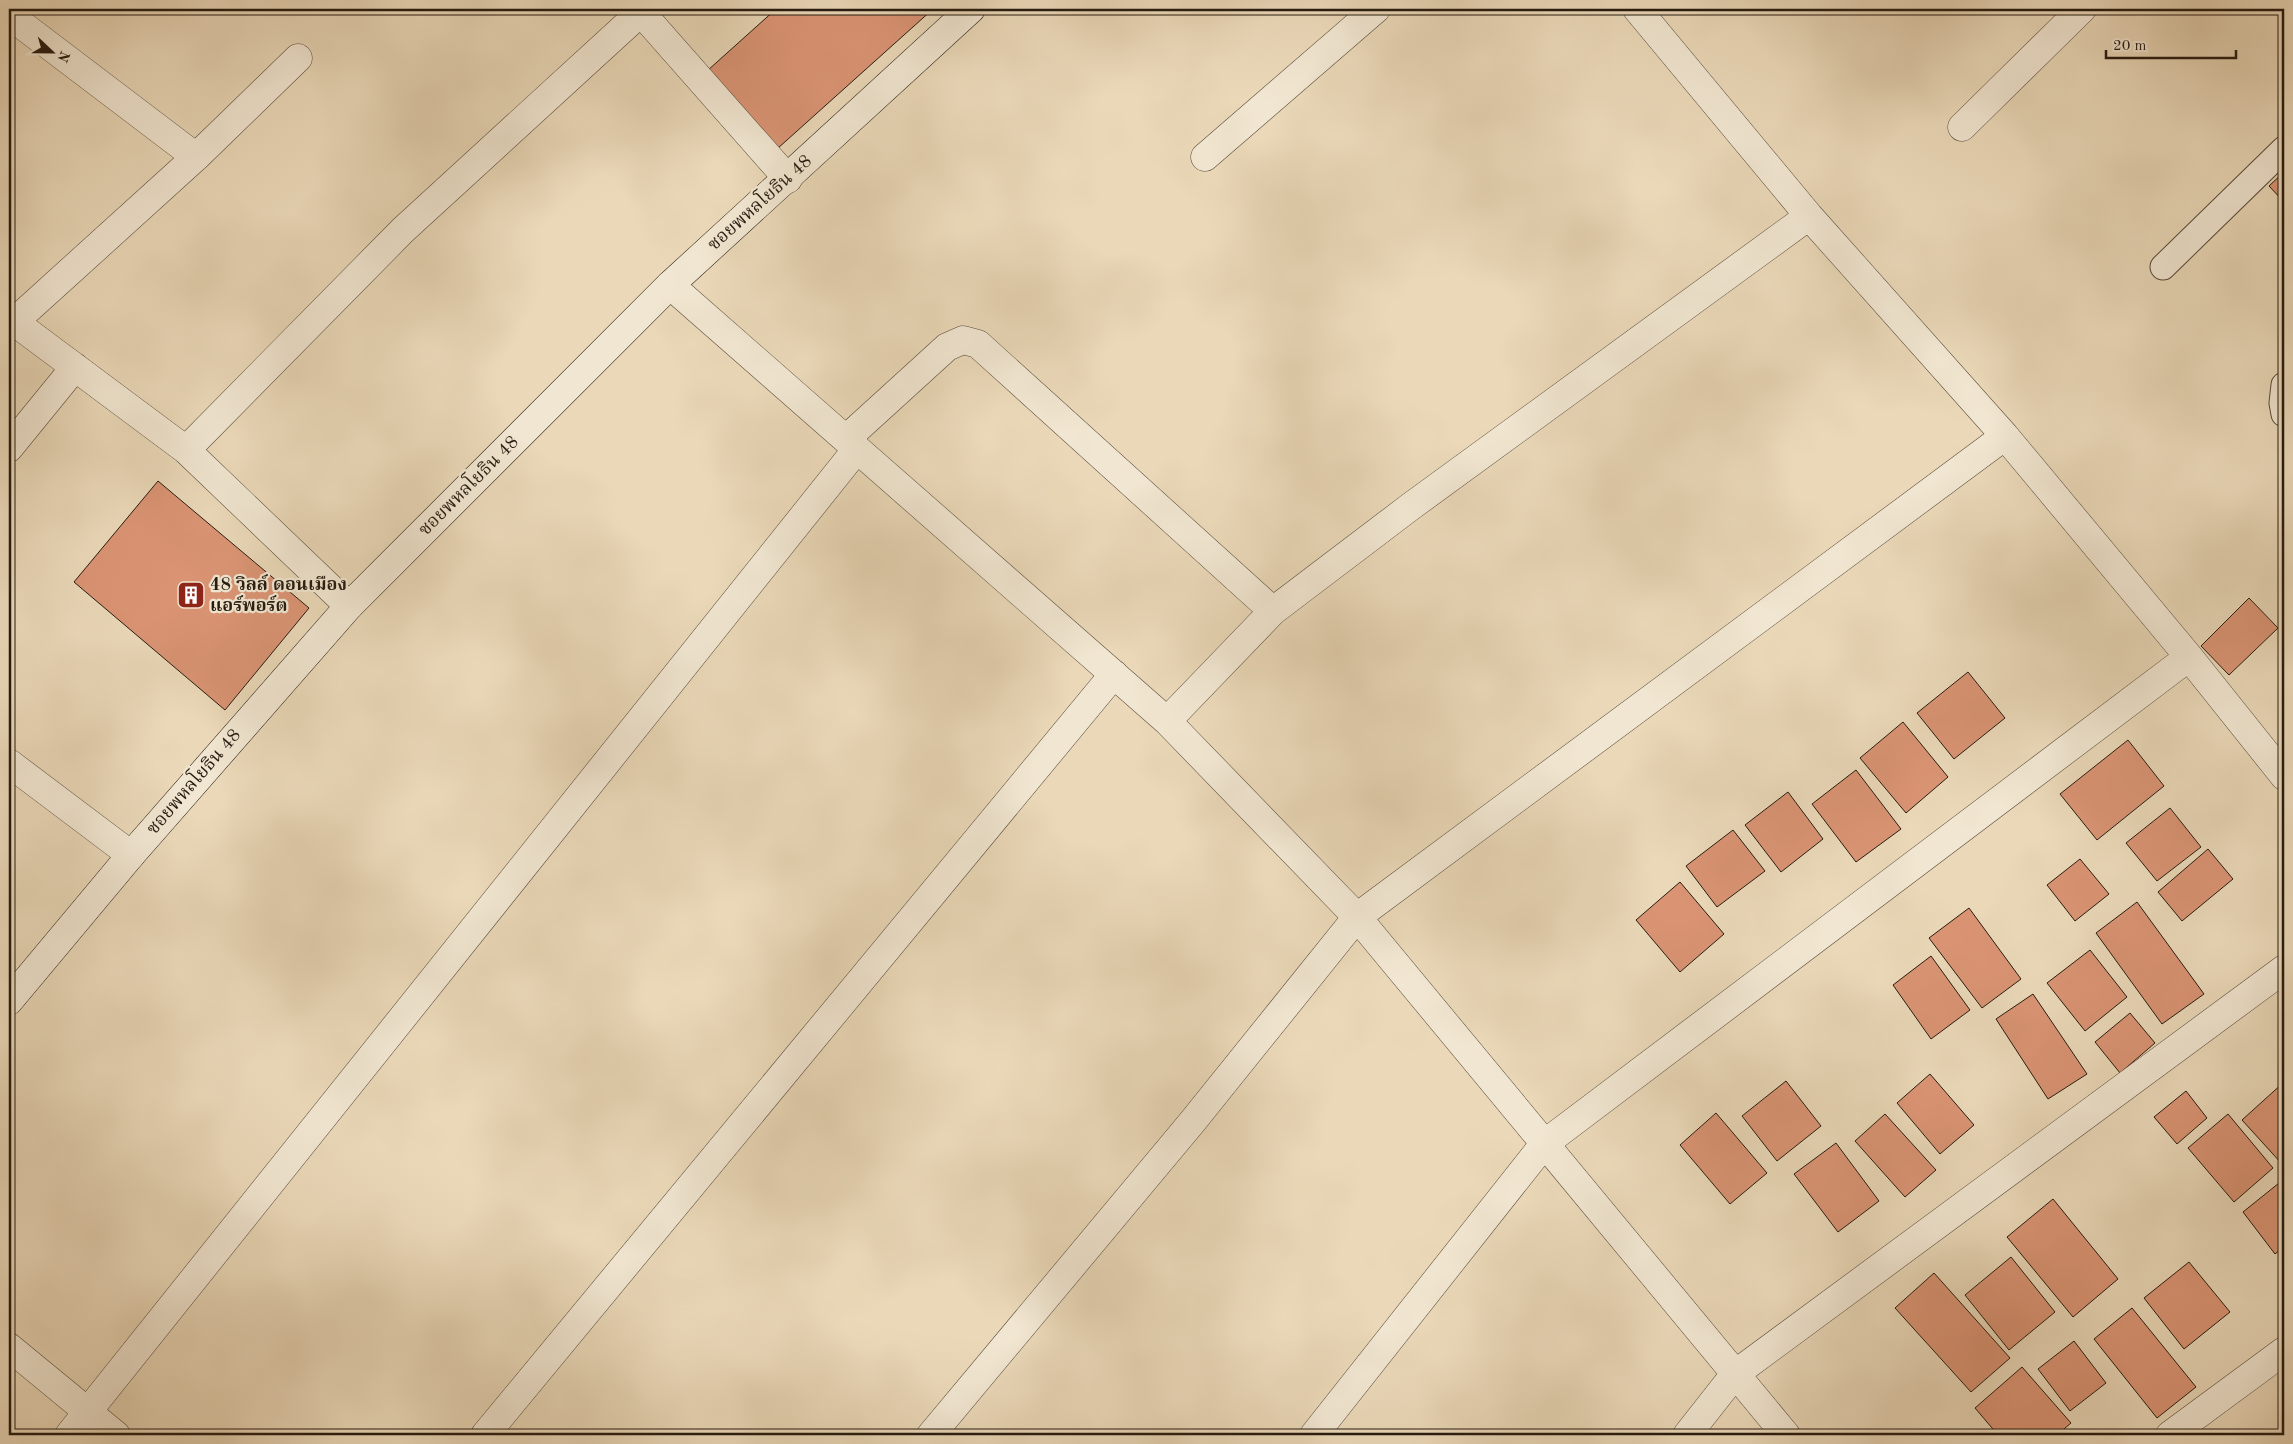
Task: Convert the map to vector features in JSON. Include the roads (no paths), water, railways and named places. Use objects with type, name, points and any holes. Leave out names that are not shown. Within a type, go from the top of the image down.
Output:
[{"type":"street","name":"ซอยพหลโยธิน 48","points":[[9,1002],[131,854],[349,606],[670,285],[788,179],[971,9]]},
{"type":"street","points":[[1205,157],[1376,9]]},
{"type":"street","points":[[1636,9],[1809,216],[2005,436],[2189,657],[2284,776]]},
{"type":"street","points":[[1962,127],[2082,9]]},
{"type":"street","points":[[186,450],[402,230],[640,10],[788,179]]},
{"type":"street","points":[[9,15],[196,157]]},
{"type":"street","points":[[298,58],[196,157],[12,320],[186,450],[349,606]]},
{"type":"street","points":[[1167,720],[1273,611],[1410,507],[1809,216]]},
{"type":"street","points":[[670,285],[1167,720],[1356,917],[1786,1435]]},
{"type":"street","points":[[70,1435],[851,444],[947,348],[963,340],[978,344],[1273,611]]},
{"type":"street","points":[[9,448],[75,367]]},
{"type":"street","points":[[931,1435],[1193,1121],[1356,917],[2005,436]]},
{"type":"street","points":[[1314,1435],[1544,1144],[2189,657]]},
{"type":"street","points":[[485,1435],[1114,674]]},
{"type":"street","points":[[9,763],[131,854]]},
{"type":"street","points":[[1688,1435],[1735,1374],[2284,969]]},
{"type":"street","points":[[9,1347],[116,1435]]},
{"type":"street","points":[[2170,1435],[2284,1351]]},
{"type":"lane","points":[[2164,267],[2284,149]]},
{"type":"lane","points":[[2284,385],[2282,403],[2284,414]]},
{"type":"place","name":"48 วิลล์ ดอนเมือง แอร์พอร์ต","points":[[191,595]]}]
